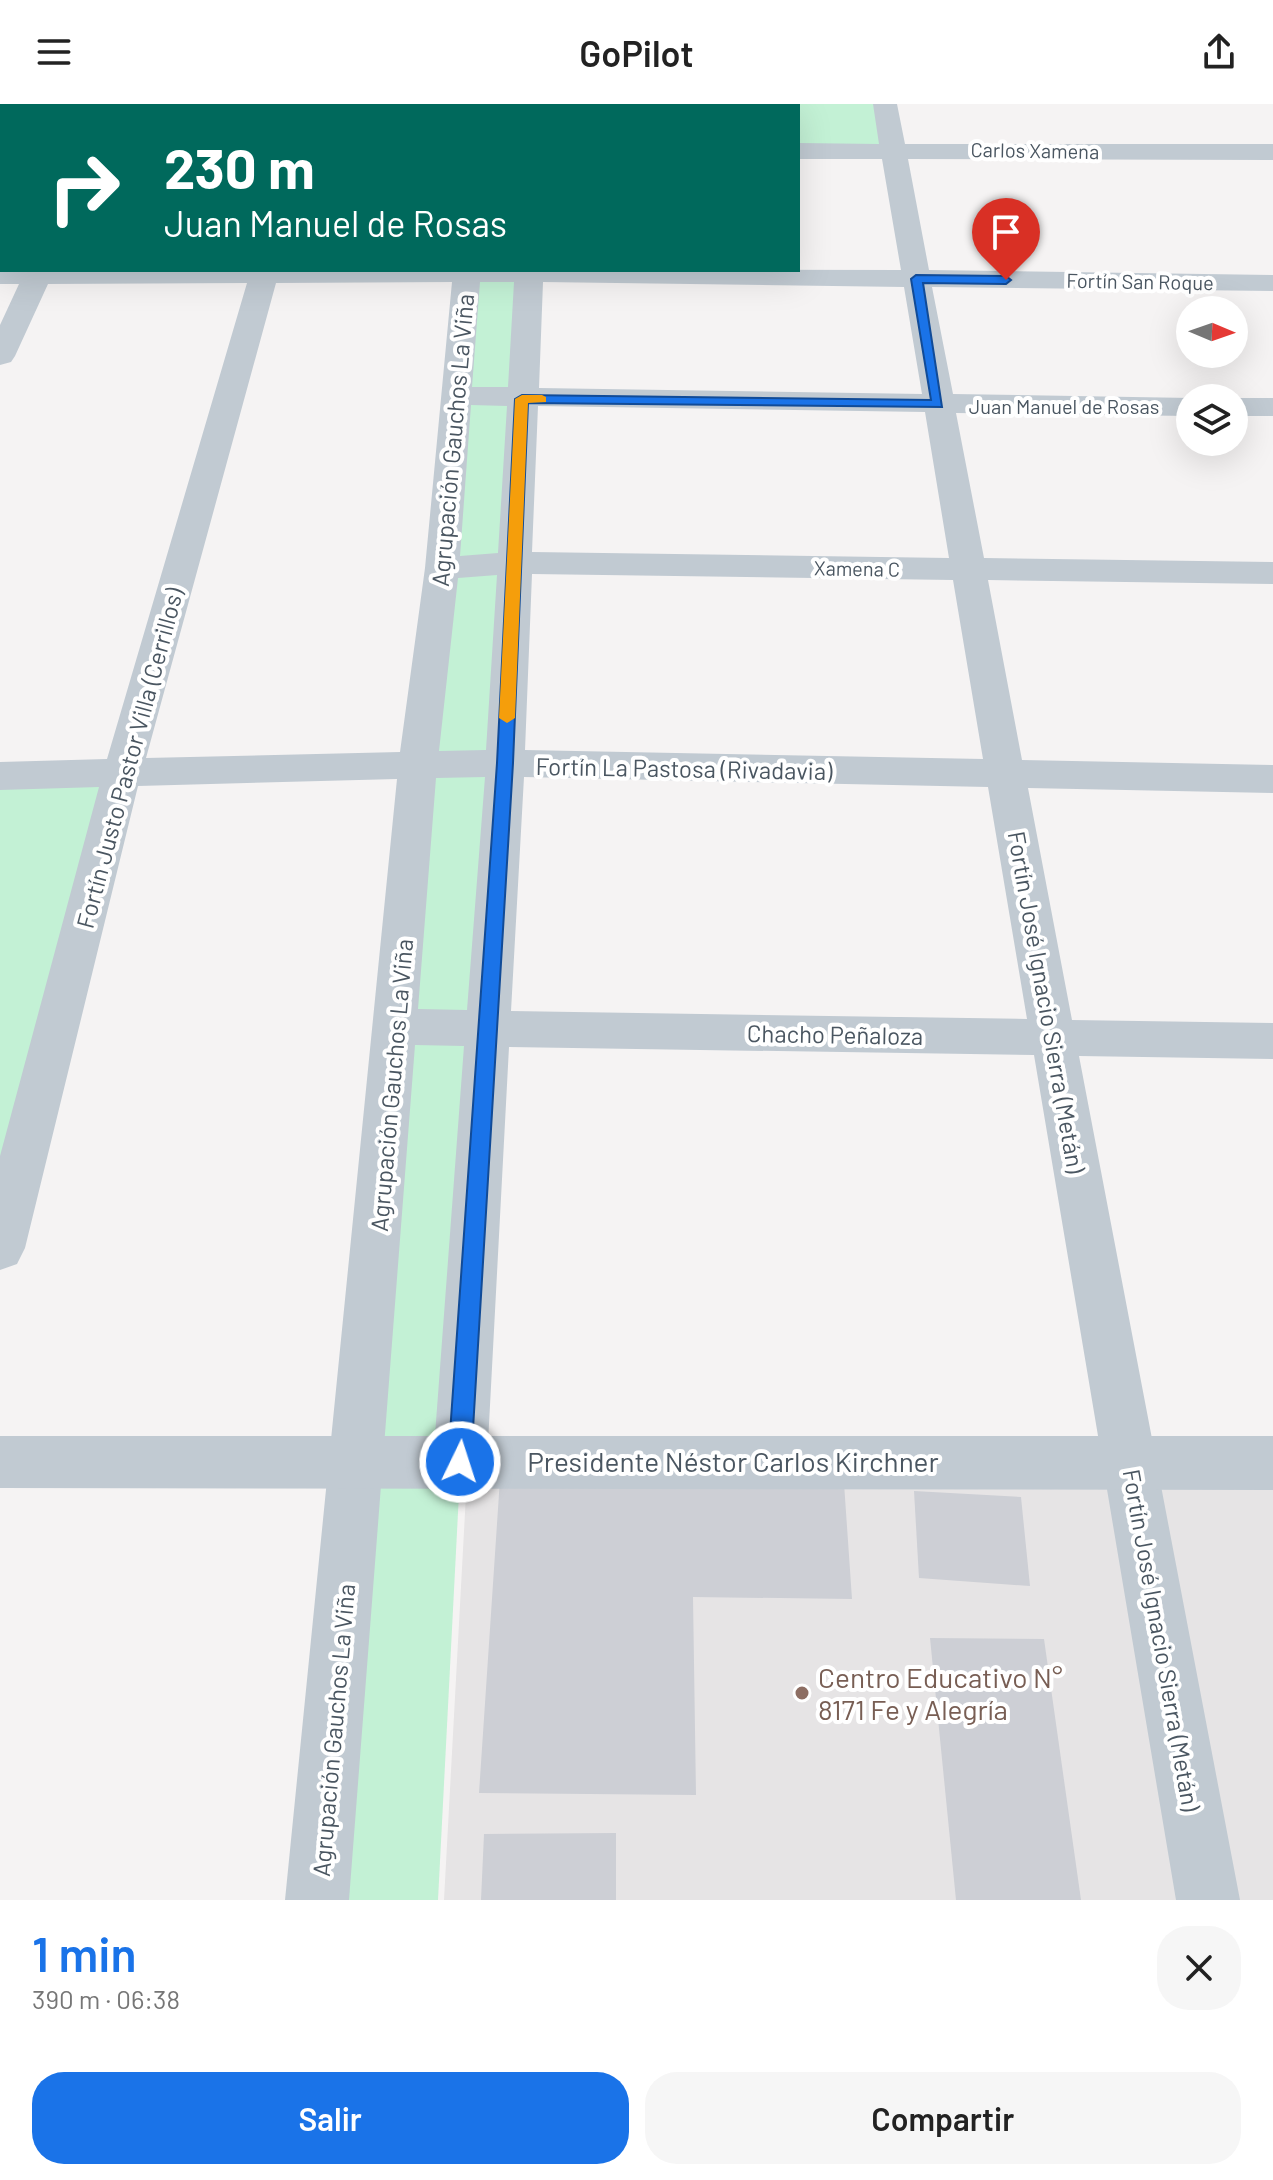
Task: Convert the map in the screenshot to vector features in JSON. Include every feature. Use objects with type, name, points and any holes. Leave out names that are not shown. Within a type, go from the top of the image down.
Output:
[{"type":"street","name":"Fortín José Ignacio Sierra (Metán)","points":[[885,104],[1208,1900]]},
{"type":"street","name":"Carlos Xamena","points":[[800,151],[1273,152]]},
{"type":"street","name":"Fortín Justo Pastor Villa (Cerrillos)","points":[[0,1248],[122,774],[264,272]]},
{"type":"street","name":"Agrupación Gauchos La Viña","points":[[317,1900],[418,764],[442,568],[459,396],[467,272]]},
{"type":"street","name":"Fortín San Roque","points":[[0,276],[38,273],[529,272],[1273,283]]},
{"type":"street","points":[[460,1462],[505,763],[529,272]]},
{"type":"street","points":[[0,356],[38,273]]},
{"type":"street","name":"Juan Manuel de Rosas","points":[[459,396],[1176,407]]},
{"type":"street","points":[[1248,407],[1273,407]]},
{"type":"street","name":"Xamena C","points":[[442,568],[514,563],[1273,573]]},
{"type":"street","name":"Fortín La Pastosa (Rivadavia)","points":[[0,776],[505,763],[1273,779]]},
{"type":"street","name":"Chacho Peñaloza","points":[[397,1027],[1273,1041]]},
{"type":"street","name":"Presidente Néstor Carlos Kirchner","points":[[0,1462],[1273,1463]]},
{"type":"shaded area","name":"Centro Educativo N° 8171 Fe y Alegría","points":[[467,1476],[1111,1485],[1184,1900],[444,1900]]},
{"type":"shaded area","points":[[1152,1485],[1273,1486],[1273,1900],[1232,1900]]},
{"type":"green space","points":[[800,104],[879,104],[886,147],[800,151]]},
{"type":"green space","points":[[471,272],[526,272],[454,1457],[362,1456]]},
{"type":"green space","points":[[112,780],[0,1203],[0,781]]},
{"type":"green space","points":[[460,1474],[438,1900],[331,1900],[368,1477]]},
{"type":"building","points":[[500,1479],[844,1483],[852,1599],[693,1597],[696,1795],[479,1793]]},
{"type":"building","points":[[914,1491],[1021,1497],[1030,1586],[919,1578]]},
{"type":"building","points":[[930,1638],[1044,1639],[1081,1900],[956,1900]]},
{"type":"building","points":[[616,1833],[616,1900],[481,1900],[484,1834]]},
{"type":"slow traffic","points":[[507,718],[522,399],[542,399]]},
{"type":"place","name":"Centro Educativo N° 8171 Fe y Alegría","points":[[802,1693]]},
{"type":"route","points":[[460,1462],[505,763],[522,399],[938,404],[916,279],[1006,280]]}]
